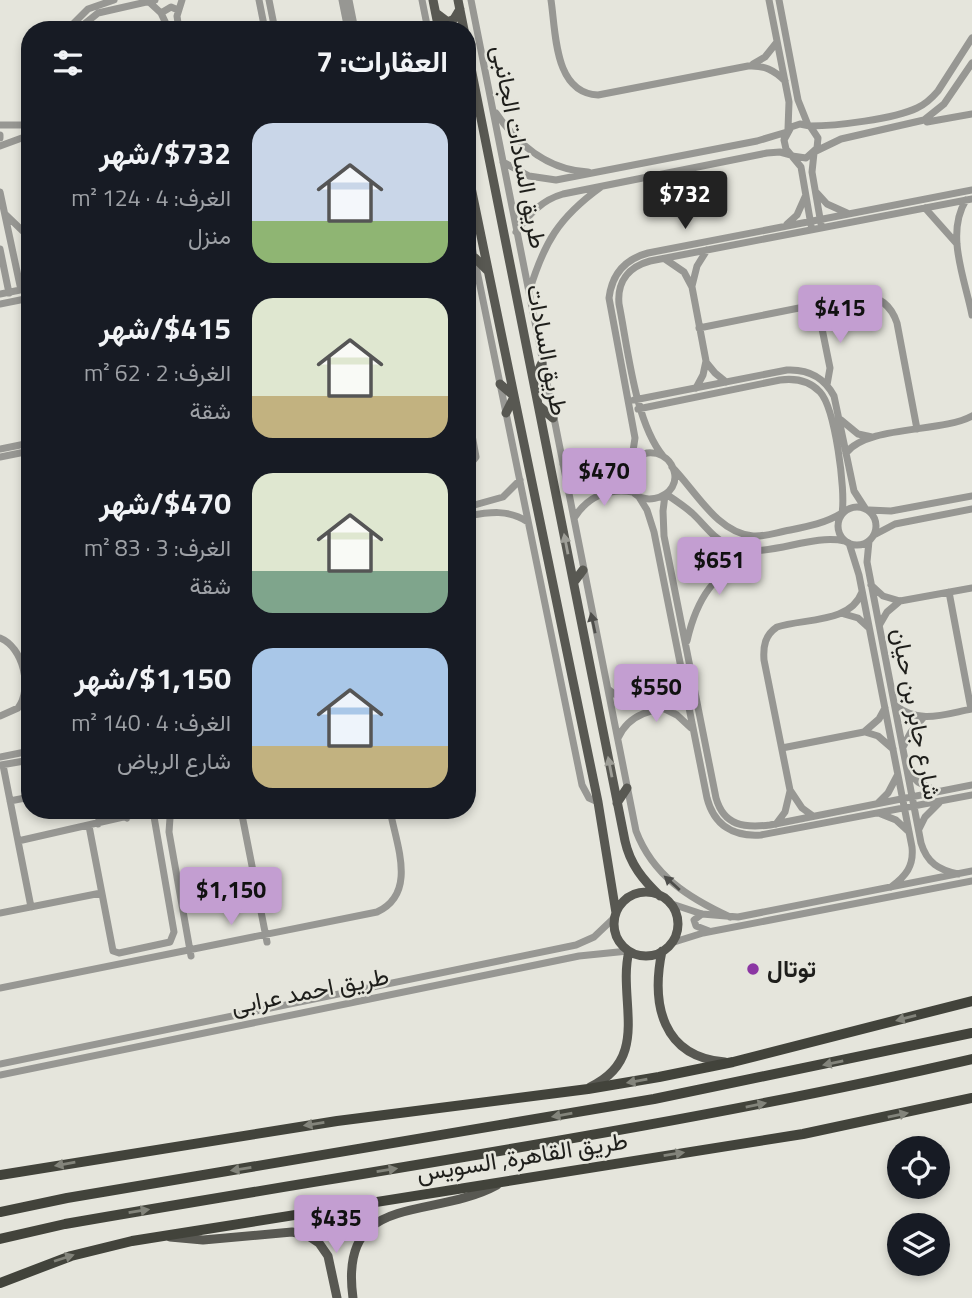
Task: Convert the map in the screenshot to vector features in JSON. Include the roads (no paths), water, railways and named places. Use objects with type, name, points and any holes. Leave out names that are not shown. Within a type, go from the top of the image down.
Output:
[{"type":"highway","points":[[0,1175],[358,1117],[588,1088],[733,1062],[972,1001]]},
{"type":"highway","name":"طريق القاهرة, السويس","points":[[0,1212],[67,1198],[654,1098],[972,1033]]},
{"type":"highway","name":"طريق القاهرة, السويس","points":[[0,1239],[65,1224],[678,1120],[848,1087],[972,1059]]},
{"type":"highway","name":"طريق القاهرة, السويس","points":[[0,1283],[71,1256],[164,1235],[803,1134],[972,1097]]},
{"type":"main road","points":[[433,0],[437,21]]},
{"type":"main road","points":[[450,21],[454,19],[459,4]]},
{"type":"main road","points":[[436,13],[447,21]]},
{"type":"main road","name":"طريق السادات","points":[[476,91],[625,841],[633,865],[660,896]]},
{"type":"main road","name":"طريق السادات","points":[[476,212],[598,802],[616,915]]},
{"type":"main road","points":[[476,260],[488,271]]},
{"type":"main road","points":[[534,382],[542,363]]},
{"type":"main road","points":[[500,384],[514,397],[506,413]]},
{"type":"main road","points":[[538,405],[553,418]]},
{"type":"main road","points":[[574,582],[583,570]]},
{"type":"main road","points":[[617,803],[627,788]]},
{"type":"main road","points":[[646,893],[660,896],[669,903],[678,921],[677,933],[662,951],[646,956],[629,951],[620,943],[616,933],[616,915],[624,901],[632,896],[646,893]]},
{"type":"main road","points":[[588,1088],[613,1072],[627,1045],[630,1024],[627,972],[629,951]]},
{"type":"main road","points":[[662,951],[659,1003],[669,1032],[683,1047],[697,1056],[733,1062]]},
{"type":"main road","points":[[353,1298],[351,1264],[355,1247],[366,1230],[396,1213],[462,1199],[502,1181]]},
{"type":"main road","points":[[164,1235],[203,1240],[302,1234],[316,1240],[325,1251],[337,1298]]},
{"type":"main road","points":[[335,1285],[338,1271],[342,1269],[351,1279]]},
{"type":"street","points":[[76,21],[88,9],[114,0]]},
{"type":"street","points":[[179,21],[178,10],[182,0]]},
{"type":"street","points":[[259,0],[263,21]]},
{"type":"street","points":[[269,0],[273,21]]},
{"type":"street","points":[[422,0],[426,21]]},
{"type":"street","name":"طريق السادات الجانبى","points":[[471,0],[475,21]]},
{"type":"street","points":[[551,0],[563,70],[570,83],[583,92],[598,95],[748,66],[765,67],[785,80]]},
{"type":"street","points":[[769,0],[790,109],[784,144],[801,167],[812,230]]},
{"type":"street","points":[[779,0],[799,106],[818,138],[812,165],[821,224]]},
{"type":"street","points":[[88,21],[98,13],[151,1],[165,21]]},
{"type":"street","points":[[346,1],[347,21]]},
{"type":"street","points":[[346,1],[352,21]]},
{"type":"street","points":[[161,13],[171,7],[178,10]]},
{"type":"street","name":"طريق السادات الجانبى","points":[[476,28],[639,840],[661,873],[689,897],[730,917]]},
{"type":"street","points":[[503,162],[529,176],[556,180],[757,141],[787,131],[795,125],[841,125],[916,109],[938,91],[972,38]]},
{"type":"street","points":[[748,66],[765,57],[777,41]]},
{"type":"street","points":[[916,124],[938,110],[972,63]]},
{"type":"street","points":[[494,109],[504,124],[530,151],[563,167],[600,172]]},
{"type":"street","points":[[516,232],[533,211],[554,197],[774,152],[801,158],[841,139],[972,114]]},
{"type":"street","points":[[0,125],[21,125]]},
{"type":"street","points":[[0,146],[21,138]]},
{"type":"street","points":[[529,293],[540,258],[552,234],[569,213],[603,186]]},
{"type":"street","points":[[972,190],[851,213],[812,230],[665,258],[638,256],[623,266],[613,280],[609,298],[635,438],[628,481],[647,510],[654,532],[704,784],[715,819],[727,829],[743,835],[776,833],[972,795]]},
{"type":"street","points":[[815,191],[834,209],[851,213]]},
{"type":"street","points":[[0,192],[21,290],[0,295]]},
{"type":"street","points":[[785,226],[797,215],[806,192]]},
{"type":"street","points":[[969,199],[821,224],[810,221],[649,257],[634,267],[622,280],[618,296],[646,430],[663,456],[719,520],[735,531],[744,535],[763,536],[818,525],[855,506],[891,511],[972,496]]},
{"type":"street","points":[[969,199],[957,223],[957,245],[972,315]]},
{"type":"street","points":[[925,208],[957,245]]},
{"type":"street","points":[[5,213],[21,229]]},
{"type":"street","points":[[0,249],[9,293]]},
{"type":"street","points":[[692,287],[697,266],[707,250]]},
{"type":"street","points":[[665,258],[679,266],[692,287],[706,361],[703,376],[696,388]]},
{"type":"street","points":[[476,268],[582,785],[589,798],[598,802]]},
{"type":"street","points":[[699,328],[862,295],[880,300],[889,307],[898,328],[916,429]]},
{"type":"street","points":[[0,304],[21,300]]},
{"type":"street","points":[[817,304],[830,368],[827,385]]},
{"type":"street","points":[[706,361],[726,382]]},
{"type":"street","points":[[629,401],[787,370],[810,373],[827,385],[834,396],[854,491],[876,521],[871,538]]},
{"type":"street","points":[[806,382],[810,373]]},
{"type":"street","points":[[631,411],[780,380],[806,382],[820,391],[828,405],[844,486],[838,528],[847,542]]},
{"type":"street","points":[[846,453],[855,445],[873,438],[972,416]]},
{"type":"street","points":[[840,419],[851,430],[873,438]]},
{"type":"street","points":[[0,449],[21,445]]},
{"type":"street","points":[[0,457],[21,453]]},
{"type":"street","points":[[562,462],[575,474],[590,480],[607,480],[629,467],[642,454],[663,456]]},
{"type":"street","points":[[672,466],[674,481],[666,495],[664,536],[718,806],[728,820],[743,827],[776,824],[972,785]]},
{"type":"street","points":[[476,504],[503,497],[520,480]]},
{"type":"street","points":[[574,519],[585,503],[612,491],[636,494],[652,500],[666,495]]},
{"type":"street","points":[[666,495],[685,507],[719,540],[737,548],[756,551],[820,539],[859,545],[895,524],[972,509]]},
{"type":"street","points":[[476,515],[498,511],[514,514],[528,522]]},
{"type":"street","name":"شارع جابر بن حيان","points":[[871,538],[866,556],[918,830],[923,849],[930,861],[941,869],[958,874]]},
{"type":"street","name":"شارع جابر بن حيان","points":[[847,542],[857,566],[912,847],[912,861],[906,874],[891,887]]},
{"type":"street","points":[[686,646],[694,612],[709,588],[729,568],[756,551]]},
{"type":"street","points":[[871,584],[883,596],[900,601],[972,588]]},
{"type":"street","points":[[776,824],[788,805],[790,790],[764,660],[763,651],[767,637],[783,625],[844,613],[856,605],[862,592]]},
{"type":"street","points":[[894,705],[907,714],[923,718],[971,709],[949,592]]},
{"type":"street","points":[[879,626],[887,612],[900,601]]},
{"type":"street","points":[[844,613],[858,618],[870,628]]},
{"type":"street","points":[[0,638],[16,649],[21,670]]},
{"type":"street","points":[[663,704],[680,667]]},
{"type":"street","points":[[608,689],[633,703],[688,705]]},
{"type":"street","points":[[618,739],[626,724],[633,718],[686,696]]},
{"type":"street","points":[[0,716],[18,708],[21,701]]},
{"type":"street","points":[[663,704],[693,730]]},
{"type":"street","points":[[864,732],[880,719],[885,707]]},
{"type":"street","points":[[903,747],[923,718]]},
{"type":"street","points":[[782,748],[864,732],[878,736],[893,750]]},
{"type":"street","points":[[1,762],[21,754]]},
{"type":"street","points":[[1,762],[21,761]]},
{"type":"street","points":[[1,762],[32,907]]},
{"type":"street","points":[[907,770],[918,782],[940,792]]},
{"type":"street","points":[[877,804],[888,793],[898,771]]},
{"type":"street","points":[[704,784],[713,782]]},
{"type":"street","points":[[790,790],[802,808],[814,817]]},
{"type":"street","points":[[10,801],[21,799]]},
{"type":"street","points":[[918,830],[930,811],[941,801]]},
{"type":"street","points":[[877,813],[896,820],[909,832]]},
{"type":"street","points":[[98,824],[99,819]]},
{"type":"street","points":[[18,841],[122,819]]},
{"type":"street","points":[[89,826],[113,951],[119,953],[170,942],[174,938],[155,819]]},
{"type":"street","points":[[170,819],[169,832],[191,953]]},
{"type":"street","points":[[243,819],[266,938]]},
{"type":"street","points":[[0,988],[191,953],[372,914],[387,906],[398,894],[402,877],[392,819]]},
{"type":"street","points":[[669,903],[702,914],[730,917],[780,910],[972,871]]},
{"type":"street","points":[[671,943],[714,931],[972,881]]},
{"type":"street","points":[[0,913],[101,893]]},
{"type":"street","points":[[780,910],[783,919]]},
{"type":"street","points":[[702,914],[696,917],[696,926],[714,931]]},
{"type":"street","name":"طريق احمد عرابى","points":[[3,1062],[538,954],[582,943],[594,937],[616,915]]},
{"type":"street","name":"طريق احمد عرابى","points":[[0,1075],[540,964],[591,954],[629,951]]},
{"type":"street","points":[[538,954],[540,964]]},
{"type":"street","points":[[235,1015],[237,1025]]},
{"type":"place","name":"توتال","points":[[753,969]]}]
